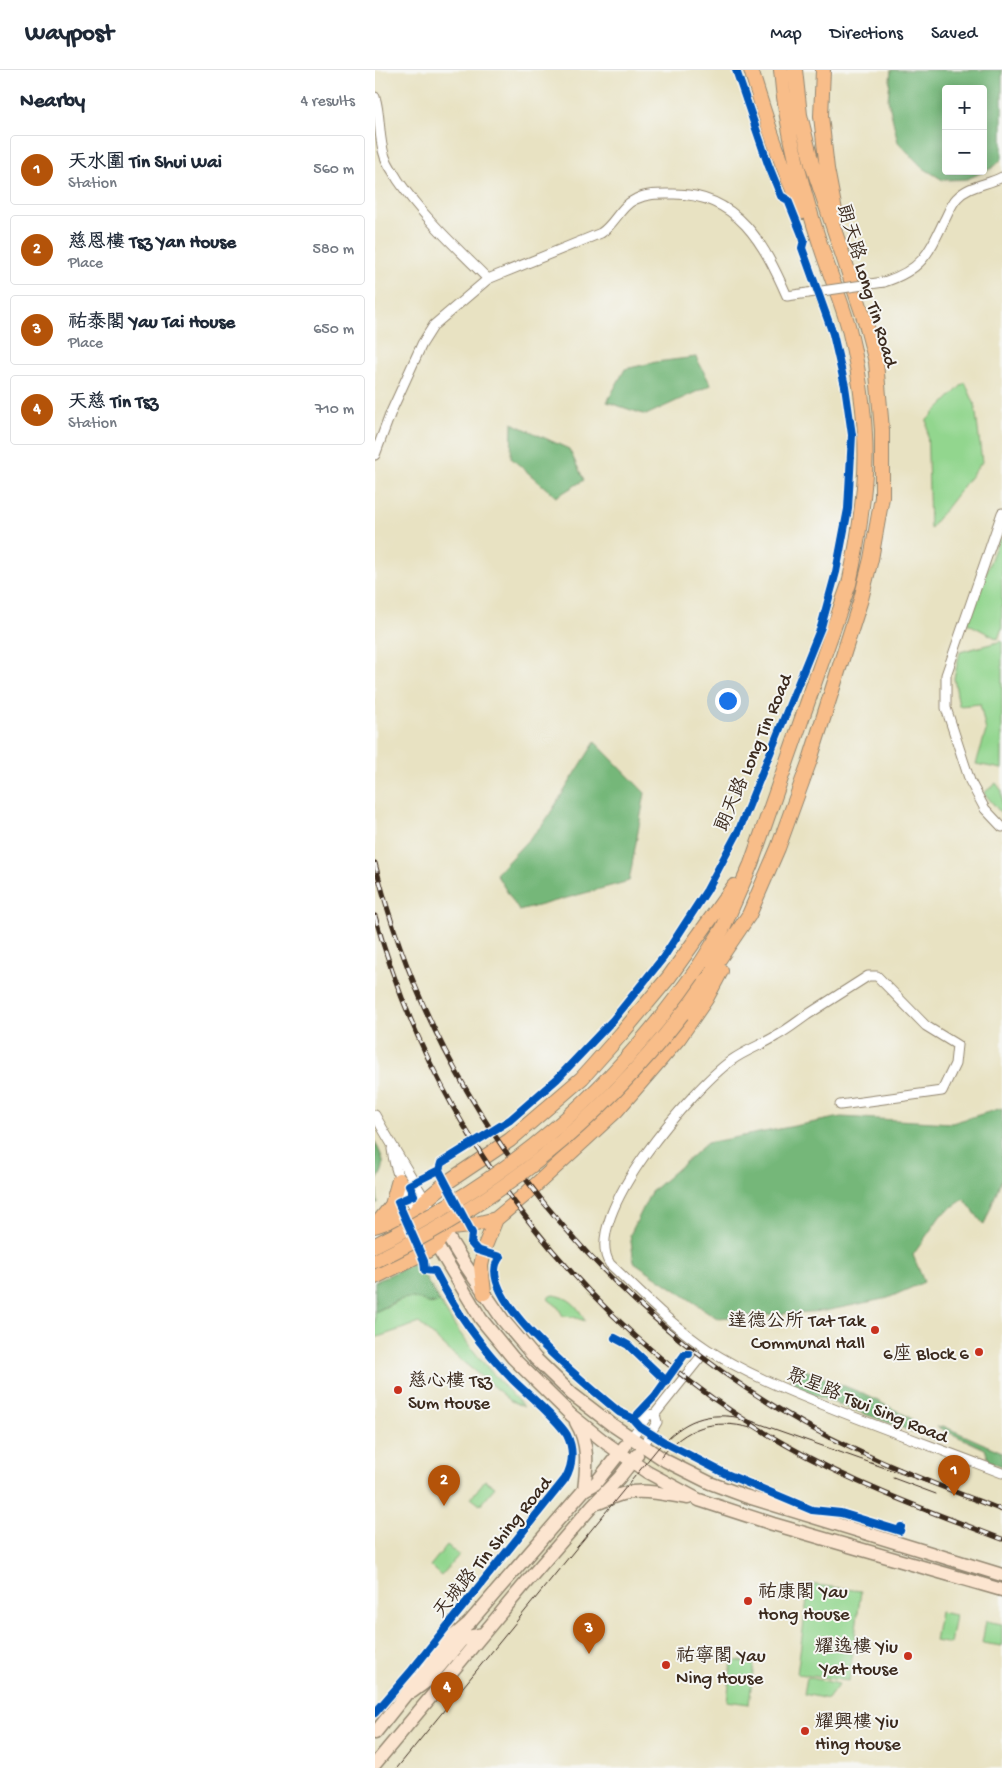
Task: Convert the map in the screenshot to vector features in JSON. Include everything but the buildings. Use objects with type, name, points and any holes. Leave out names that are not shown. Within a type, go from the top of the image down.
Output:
[{"type":"main road","points":[[751,70],[770,133],[789,182],[822,251]]},
{"type":"main road","name":"朗天路 Long Tin Road","points":[[431,1221],[518,1160],[579,1109],[620,1068],[643,1041],[701,963],[723,928],[751,864],[849,584],[865,486],[865,433],[859,380],[849,329],[822,251],[795,159],[781,70]]},
{"type":"main road","name":"朗天路 Long Tin Road","points":[[431,1221],[508,1184],[572,1134],[620,1088],[682,1014],[749,915],[778,848],[807,769],[859,609],[871,559],[882,497],[882,430],[878,377],[866,324],[817,182],[807,146],[799,105],[795,70]]},
{"type":"main road","points":[[823,70],[821,116],[839,247]]},
{"type":"main road","points":[[699,1500],[647,1472],[571,1415],[529,1376],[481,1319],[436,1245],[426,1200],[446,1182],[510,1140],[582,1078],[669,977],[751,864]]},
{"type":"main road","points":[[484,1293],[481,1266],[485,1246],[496,1219],[527,1194],[617,1110],[679,1038],[707,998],[749,915]]},
{"type":"main road","points":[[375,1226],[392,1205],[399,1180]]},
{"type":"main road","points":[[375,1226],[404,1216],[431,1221],[496,1219]]},
{"type":"main road","points":[[431,1221],[436,1245]]},
{"type":"main road","points":[[375,1245],[431,1221]]},
{"type":"main road","points":[[375,1261],[431,1221]]},
{"type":"main road","points":[[431,1221],[503,1320],[536,1360],[593,1410],[666,1461],[710,1483],[881,1539],[1002,1575]]},
{"type":"main road","points":[[375,1277],[436,1245]]},
{"type":"main road","points":[[571,1415],[578,1425],[585,1443],[587,1461],[584,1490]]},
{"type":"main road","name":"天城路 Tin Shing Road","points":[[375,1733],[450,1639],[469,1623],[584,1490],[595,1484],[631,1438]]},
{"type":"main road","points":[[375,1764],[486,1636],[523,1585],[547,1560],[643,1446]]},
{"type":"main road","points":[[593,1505],[615,1496],[632,1492],[657,1492],[699,1500],[773,1524],[1002,1590]]},
{"type":"main road","points":[[400,1701],[427,1682],[461,1641],[468,1637],[486,1636]]},
{"type":"street","points":[[375,97],[382,147],[390,168],[428,218],[487,280]]},
{"type":"street","points":[[375,455],[391,412],[421,344],[434,325],[487,280],[601,233],[625,206],[638,198],[653,194],[687,194],[707,198],[724,207],[742,220],[761,244],[776,270],[787,296],[884,282],[900,277],[916,266],[928,254],[955,199],[965,189],[1002,177]]},
{"type":"street","points":[[1002,513],[946,675],[946,708],[970,781],[985,809],[1002,827]]},
{"type":"street","name":"聚星路 Tsui Sing Road","points":[[840,1105],[942,1091],[955,1064],[957,1045],[926,1026],[877,976],[867,976],[777,1036],[732,1060],[668,1123],[620,1193],[612,1211],[606,1235],[603,1251],[605,1258],[609,1264],[669,1320],[707,1349],[779,1387],[1002,1473]]},
{"type":"street","points":[[375,1115],[426,1200],[431,1221]]},
{"type":"street","points":[[392,1146],[399,1180],[431,1221]]},
{"type":"street","points":[[631,1438],[649,1415],[655,1414],[707,1349]]},
{"type":"street","points":[[643,1446],[657,1422],[655,1414]]},
{"type":"green space","points":[[891,70],[1002,70],[1002,159],[992,168],[987,170],[987,85],[942,85],[942,175],[976,175],[967,179],[943,180],[923,168],[898,142],[888,100]]},
{"type":"green space","points":[[696,357],[711,385],[646,415],[607,402],[625,369],[656,362]]},
{"type":"green space","points":[[965,382],[975,405],[982,462],[930,529],[927,420]]},
{"type":"green space","points":[[512,423],[569,449],[584,480],[556,497],[511,458]]},
{"type":"green space","points":[[999,538],[1002,539],[1002,628],[998,639],[967,623]]},
{"type":"green space","points":[[1002,641],[1002,769],[976,764],[986,731],[980,704],[959,706],[954,678],[960,652]]},
{"type":"green space","points":[[595,742],[645,793],[629,881],[519,911],[496,874],[544,823]]},
{"type":"green space","points":[[996,783],[1002,791],[1002,810],[1000,812],[984,793]]},
{"type":"green space","points":[[1002,1108],[1002,1178],[984,1225],[964,1199],[941,1215],[913,1255],[924,1282],[888,1298],[825,1311],[717,1318],[634,1262],[630,1235],[651,1192],[707,1143],[841,1117],[952,1123]]},
{"type":"green space","points":[[375,1141],[383,1166],[376,1182],[378,1203],[375,1206]]},
{"type":"green space","points":[[418,1261],[440,1302],[429,1304],[414,1298],[401,1299],[375,1312],[375,1282]]},
{"type":"green space","points":[[553,1295],[573,1303],[585,1321],[563,1316],[557,1306],[549,1300],[548,1297]]},
{"type":"green space","points":[[410,1297],[419,1298],[429,1304],[440,1302],[458,1330],[479,1357],[524,1407],[511,1401],[419,1323],[375,1338],[375,1312]]},
{"type":"green space","points":[[793,1365],[864,1394],[909,1417],[935,1440],[789,1386]]},
{"type":"green space","points":[[943,1426],[1002,1452],[1002,1466],[989,1461],[985,1449],[937,1427]]},
{"type":"green space","points":[[485,1480],[495,1487],[480,1505],[471,1498]]},
{"type":"green space","points":[[447,1545],[459,1555],[441,1576],[430,1566]]},
{"type":"green space","points":[[809,1584],[861,1591],[849,1681],[797,1674]]},
{"type":"green space","points":[[940,1612],[955,1615],[950,1644],[935,1641]]},
{"type":"green space","points":[[986,1621],[1002,1624],[1002,1646],[982,1643]]},
{"type":"green space","points":[[732,1660],[754,1663],[749,1704],[727,1701]]},
{"type":"green space","points":[[807,1677],[839,1684],[828,1699],[804,1694]]},
{"type":"tram line","points":[[397,1768],[658,1448],[677,1430],[687,1424],[708,1417],[719,1416],[746,1419],[939,1487]]},
{"type":"tram line","points":[[661,1457],[680,1438],[701,1428],[724,1424],[751,1428]]},
{"type":"tram line","points":[[893,1478],[936,1494]]},
{"type":"railway","points":[[375,863],[400,947],[434,1028],[475,1105],[524,1177],[580,1245],[641,1306],[709,1362],[782,1411],[862,1453],[1002,1510]]},
{"type":"railway","points":[[375,916],[402,998],[437,1076],[479,1150],[528,1221],[584,1286],[646,1345],[713,1399],[786,1445],[865,1484],[1002,1539]]},
{"type":"cycle path","points":[[375,1713],[412,1670],[565,1479],[572,1457],[569,1440],[562,1428],[513,1380],[480,1342],[460,1314],[435,1271],[425,1270],[424,1261],[398,1202],[414,1195],[409,1185],[439,1170],[441,1163],[510,1120],[557,1079],[613,1020],[663,958],[707,890],[739,830],[821,627],[836,572],[848,509],[852,435],[845,386],[833,334],[802,248],[804,240],[788,200],[781,196],[768,164],[736,70]]},
{"type":"cycle path","points":[[439,1170],[472,1233],[471,1243],[477,1250],[500,1257],[495,1273],[502,1294],[517,1317],[562,1363],[619,1412],[632,1418],[640,1427],[664,1442],[724,1473],[812,1510],[841,1513],[900,1531],[901,1527]]},
{"type":"cycle path","points":[[615,1338],[628,1345],[666,1381]]},
{"type":"cycle path","points":[[638,1414],[655,1396],[685,1354],[689,1354]]},
{"type":"place","name":"達德公所 Tat Tak Communal Hall","points":[[875,1330]]},
{"type":"place","name":"6座 Block 6","points":[[979,1352]]},
{"type":"place","name":"慈心樓 Tsz Sum House","points":[[398,1390]]},
{"type":"place","name":"天水圍 Tin Shui Wai","points":[[954,1496]]},
{"type":"place","name":"慈恩樓 Tsz Yan House","points":[[444,1506]]},
{"type":"place","name":"祐康閣 Yau Hong House","points":[[748,1601]]},
{"type":"place","name":"祐泰閣 Yau Tai House","points":[[589,1654]]},
{"type":"place","name":"耀逸樓 Yiu Yat House","points":[[908,1656]]},
{"type":"place","name":"祐寧閣 Yau Ning House","points":[[666,1665]]},
{"type":"place","name":"天慈 Tin Tsz","points":[[447,1713]]},
{"type":"place","name":"耀興樓 Yiu Hing House","points":[[805,1731]]}]
